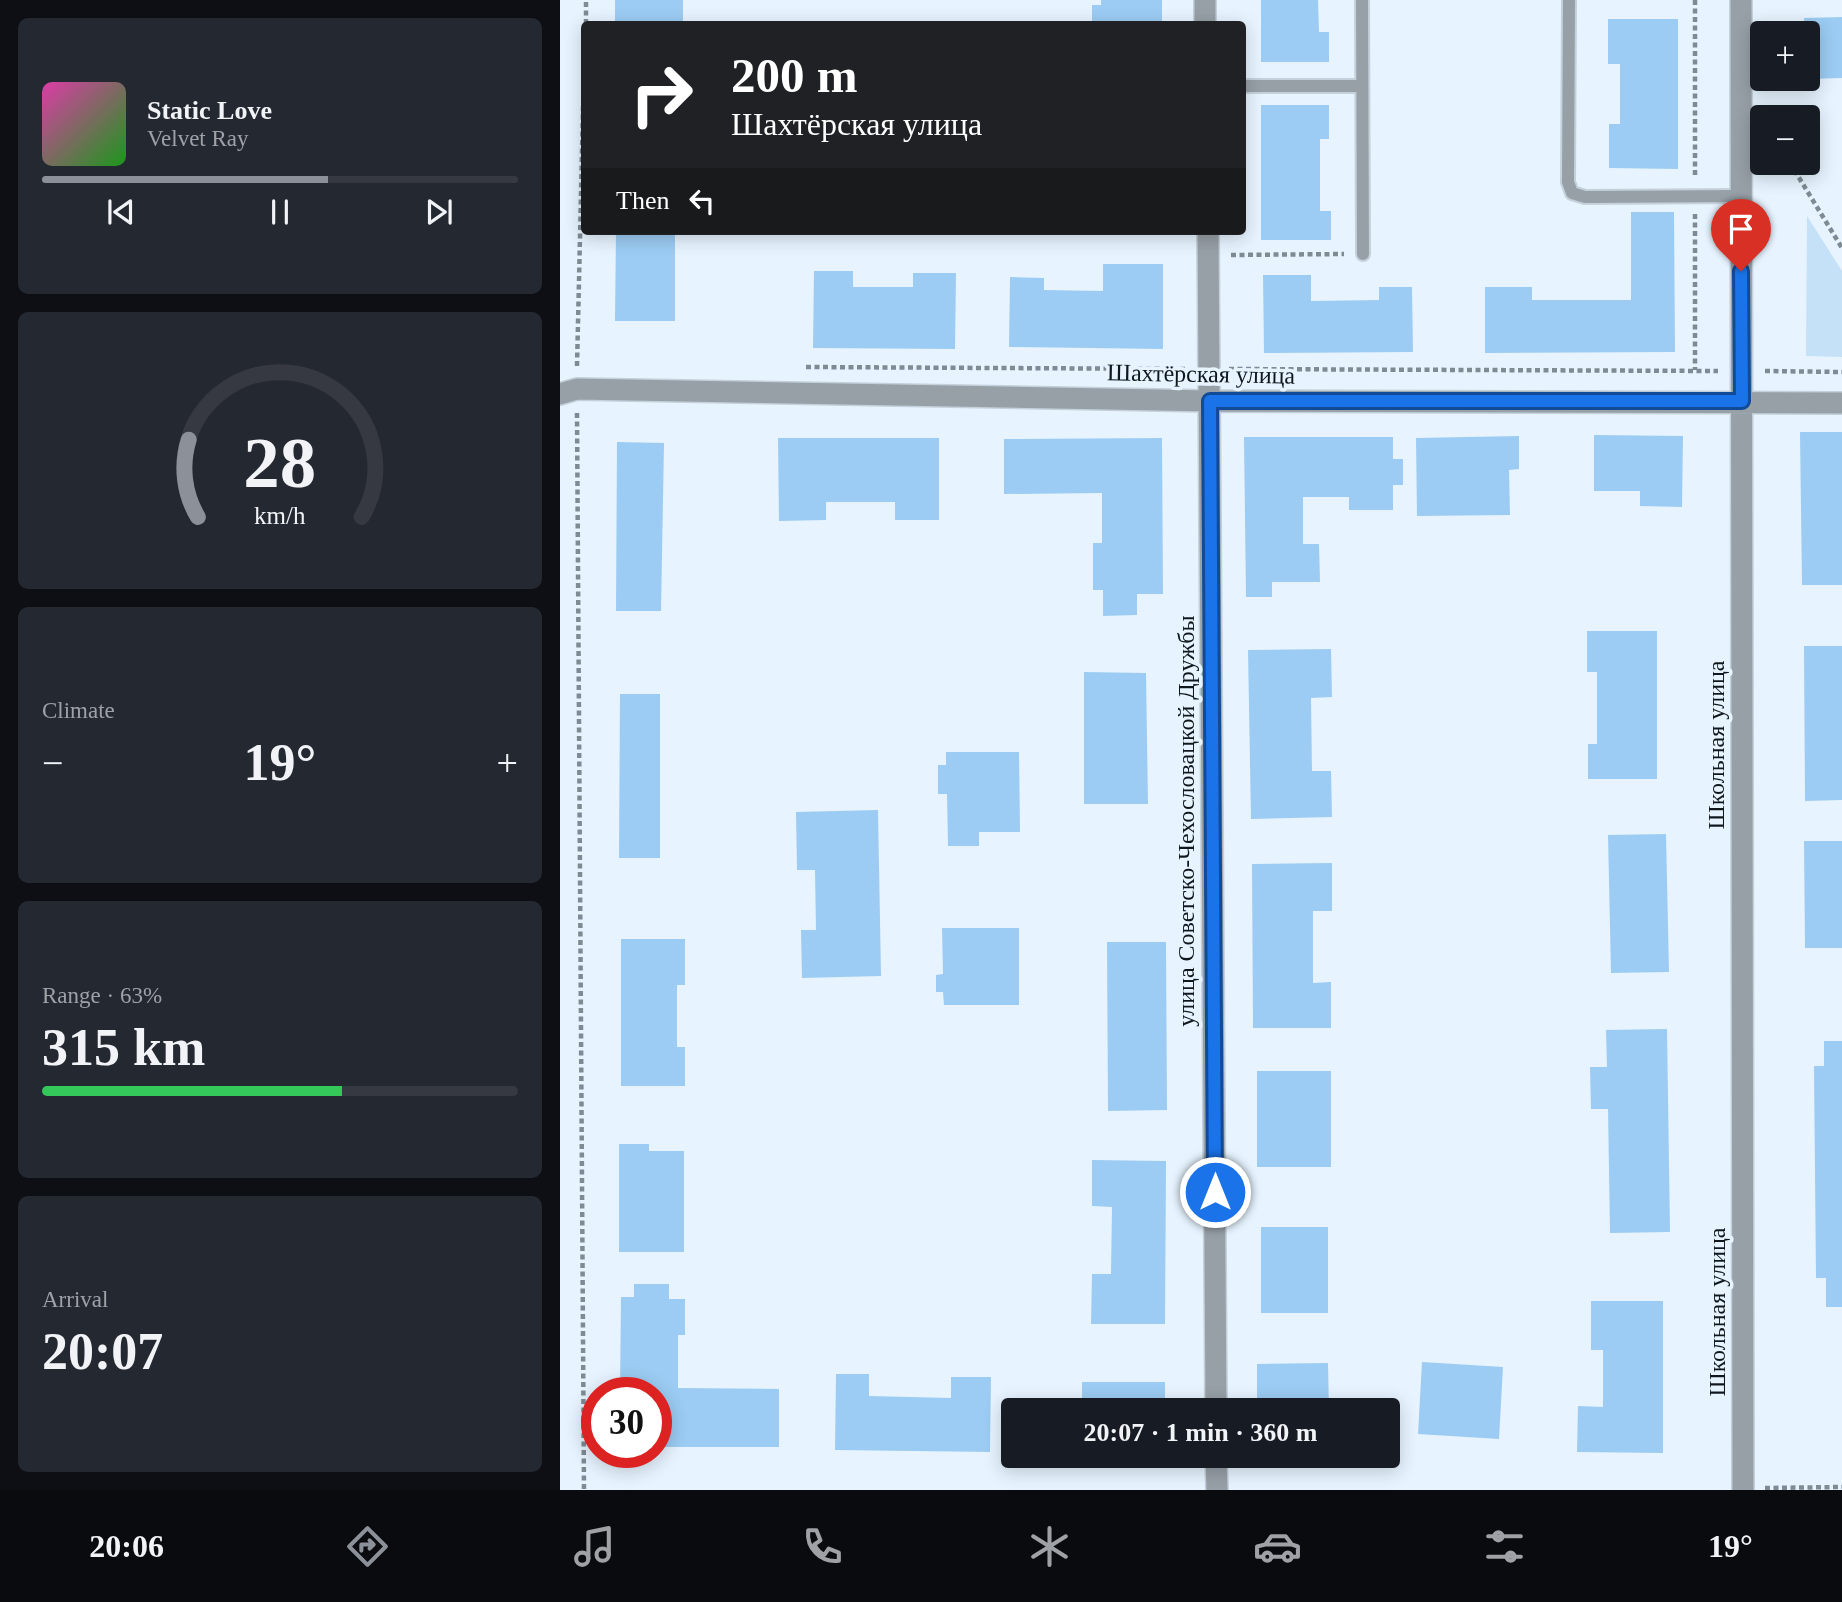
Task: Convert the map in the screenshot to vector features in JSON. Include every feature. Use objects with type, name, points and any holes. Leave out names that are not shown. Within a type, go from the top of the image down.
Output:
[{"type":"street","points":[[1205,0],[1205,21]]},
{"type":"street","name":"Школьная улица","points":[[1741,0],[1743,1489]]},
{"type":"street","name":"улица Советско-Чехословацкой Дружбы","points":[[1208,235],[1216,1398]]},
{"type":"street","name":"Шахтёрская улица","points":[[568,392],[1210,401],[1842,403]]},
{"type":"street","points":[[1216,1468],[1217,1490]]},
{"type":"lane","points":[[1362,0],[1363,254]]},
{"type":"lane","points":[[1569,0],[1568,182],[1572,193],[1585,197],[1741,196]]},
{"type":"lane","points":[[1246,86],[1362,86]]},
{"type":"path","points":[[586,0],[586,21]]},
{"type":"path","points":[[581,129],[568,392],[584,1490]]},
{"type":"path","points":[[1797,175],[1842,247]]},
{"type":"path","points":[[1208,255],[1363,254]]},
{"type":"path","points":[[1743,1489],[1842,1488]]},
{"type":"shaded area","points":[[1807,216],[1842,271],[1842,357],[1806,356]]},
{"type":"building","points":[[615,0],[683,0],[683,21],[615,21]]},
{"type":"building","points":[[1101,0],[1162,0],[1162,21],[1092,21],[1092,5],[1101,5]]},
{"type":"building","points":[[1261,0],[1318,0],[1319,32],[1329,32],[1329,62],[1261,62]]},
{"type":"building","points":[[1842,17],[1842,78],[1820,79],[1820,21],[1804,21],[1804,18]]},
{"type":"building","points":[[1608,19],[1678,19],[1678,169],[1609,168],[1609,124],[1620,124],[1620,64],[1608,64]]},
{"type":"building","points":[[1261,105],[1329,105],[1329,139],[1320,139],[1320,211],[1331,211],[1331,240],[1261,240]]},
{"type":"building","points":[[1631,212],[1674,212],[1675,352],[1485,353],[1485,287],[1532,287],[1532,300],[1631,300]]},
{"type":"building","points":[[616,235],[675,235],[675,321],[615,321]]},
{"type":"building","points":[[1103,264],[1163,264],[1163,349],[1009,347],[1010,277],[1044,278],[1044,290],[1103,291]]},
{"type":"building","points":[[814,271],[853,271],[853,287],[913,287],[913,273],[956,273],[955,349],[813,348]]},
{"type":"building","points":[[1263,275],[1311,275],[1311,301],[1379,300],[1379,287],[1412,287],[1413,352],[1264,353]]},
{"type":"building","points":[[1800,432],[1842,432],[1842,585],[1802,585]]},
{"type":"building","points":[[1594,435],[1683,436],[1682,507],[1640,506],[1640,491],[1594,491]]},
{"type":"building","points":[[1519,436],[1519,469],[1509,470],[1510,515],[1417,516],[1416,438]]},
{"type":"building","points":[[1244,437],[1393,437],[1393,459],[1403,459],[1403,485],[1393,485],[1393,510],[1349,510],[1349,497],[1303,497],[1303,544],[1319,544],[1320,582],[1272,582],[1272,597],[1246,597]]},
{"type":"building","points":[[778,438],[939,438],[939,520],[895,520],[895,502],[826,502],[826,520],[779,521]]},
{"type":"building","points":[[1162,438],[1163,594],[1137,594],[1137,615],[1103,616],[1103,590],[1093,590],[1093,543],[1102,543],[1102,493],[1004,494],[1004,439]]},
{"type":"building","points":[[617,442],[664,443],[661,611],[616,611]]},
{"type":"building","points":[[1587,631],[1657,631],[1657,779],[1588,779],[1588,744],[1597,744],[1597,672],[1587,672]]},
{"type":"building","points":[[1804,646],[1842,646],[1842,800],[1805,801]]},
{"type":"building","points":[[1331,649],[1332,697],[1311,698],[1312,771],[1331,771],[1332,817],[1251,819],[1248,650]]},
{"type":"building","points":[[1084,672],[1146,673],[1148,804],[1084,804]]},
{"type":"building","points":[[620,694],[660,694],[660,858],[619,858]]},
{"type":"building","points":[[946,752],[1019,752],[1020,832],[979,832],[979,846],[948,846],[947,794],[938,794],[938,765],[946,765]]},
{"type":"building","points":[[878,810],[881,976],[802,978],[801,930],[816,930],[815,870],[797,870],[796,812]]},
{"type":"building","points":[[1666,834],[1669,972],[1611,973],[1608,835]]},
{"type":"building","points":[[1804,841],[1842,841],[1842,948],[1805,948]]},
{"type":"building","points":[[1332,863],[1332,911],[1313,911],[1313,983],[1331,982],[1331,1028],[1253,1028],[1252,864]]},
{"type":"building","points":[[942,928],[1019,928],[1019,1005],[944,1005],[943,992],[936,992],[936,975],[943,974]]},
{"type":"building","points":[[621,939],[685,939],[685,985],[677,985],[677,1047],[685,1047],[685,1086],[621,1086]]},
{"type":"building","points":[[1107,942],[1166,942],[1167,1110],[1108,1111]]},
{"type":"building","points":[[1667,1029],[1670,1232],[1610,1233],[1608,1109],[1591,1109],[1590,1067],[1607,1067],[1606,1030]]},
{"type":"building","points":[[1824,1041],[1842,1041],[1842,1307],[1826,1307],[1826,1278],[1816,1278],[1814,1066],[1824,1066]]},
{"type":"building","points":[[1257,1071],[1331,1071],[1331,1167],[1257,1167]]},
{"type":"building","points":[[619,1144],[649,1144],[649,1151],[684,1151],[684,1252],[619,1252]]},
{"type":"building","points":[[1092,1160],[1166,1161],[1165,1324],[1091,1324],[1092,1274],[1111,1274],[1112,1207],[1092,1206]]},
{"type":"building","points":[[1261,1227],[1328,1227],[1328,1313],[1261,1313]]},
{"type":"building","points":[[634,1284],[669,1284],[669,1299],[685,1299],[685,1335],[678,1335],[678,1388],[779,1389],[779,1447],[672,1447],[672,1377],[620,1377],[621,1297],[634,1297]]},
{"type":"building","points":[[1591,1301],[1663,1301],[1663,1453],[1577,1452],[1578,1406],[1603,1407],[1603,1350],[1591,1350]]},
{"type":"building","points":[[1422,1362],[1503,1367],[1499,1439],[1418,1434]]},
{"type":"building","points":[[1328,1363],[1329,1398],[1257,1398],[1257,1364]]},
{"type":"building","points":[[836,1374],[869,1374],[869,1396],[951,1398],[951,1377],[991,1377],[990,1452],[835,1450]]},
{"type":"building","points":[[1082,1382],[1165,1382],[1165,1398],[1082,1398]]},
{"type":"route","points":[[1215,1192],[1210,401],[1742,401],[1741,271]]}]
